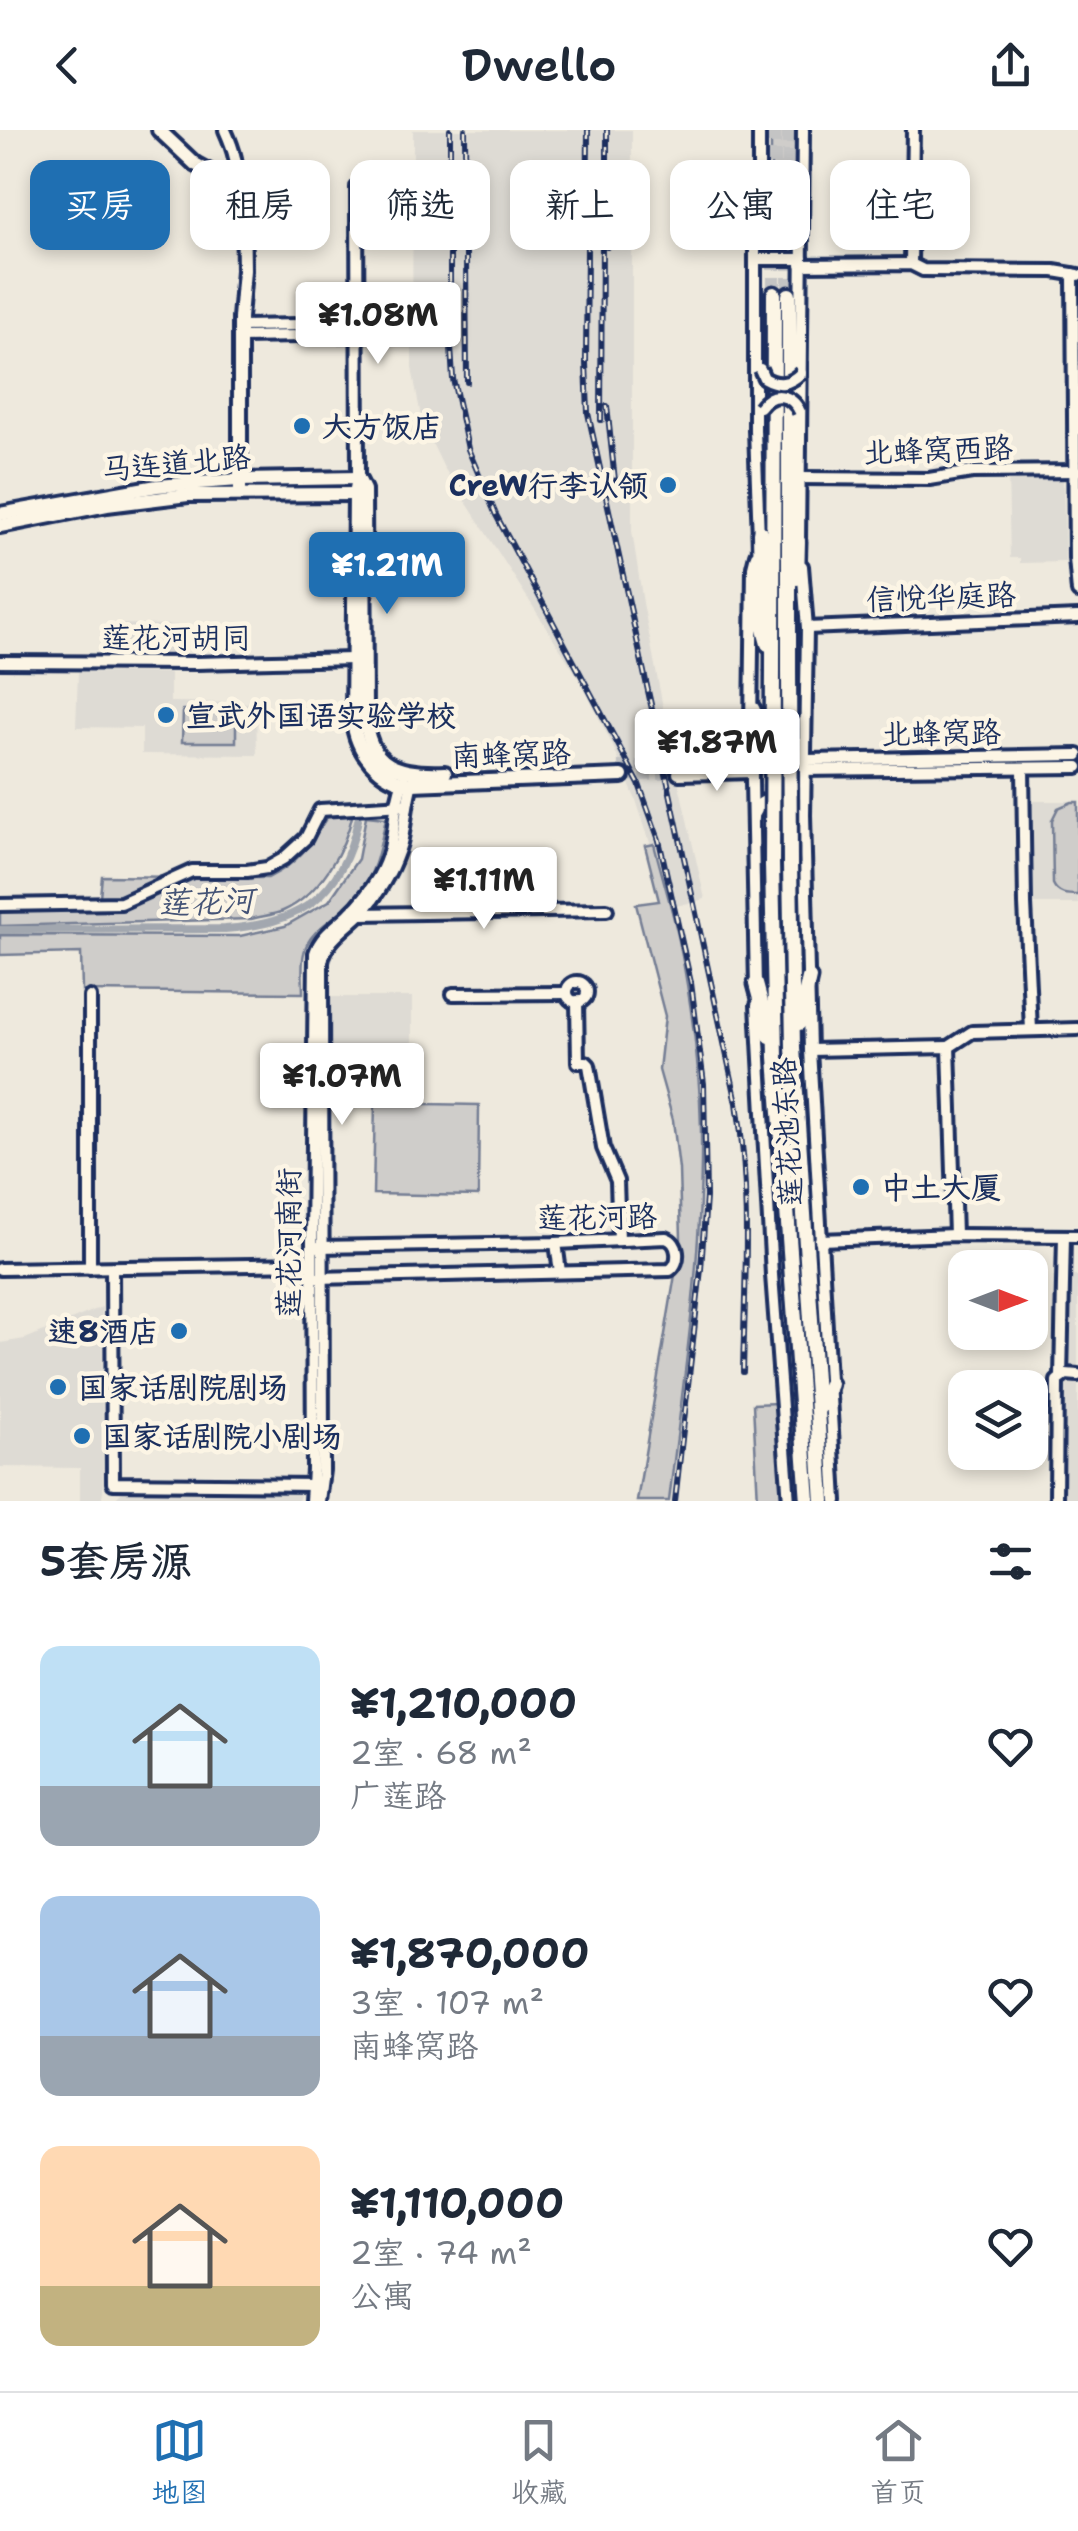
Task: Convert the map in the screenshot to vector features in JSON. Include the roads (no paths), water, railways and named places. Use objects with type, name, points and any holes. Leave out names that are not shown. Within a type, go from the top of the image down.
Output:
[{"type":"highway","points":[[780,664],[782,295]]},
{"type":"highway","points":[[760,532],[762,622],[780,664]]},
{"type":"highway","points":[[780,664],[796,626],[798,541]]},
{"type":"highway","name":"莲花池东路","points":[[780,664],[790,864],[793,1048],[824,1501]]},
{"type":"highway","name":"莲花池东路","points":[[780,664],[772,864],[776,1057],[808,1501]]},
{"type":"highway","points":[[793,1048],[809,978]]},
{"type":"highway","points":[[756,984],[776,1057]]},
{"type":"highway","points":[[817,1413],[830,1384]]},
{"type":"main road","points":[[158,130],[190,160]]},
{"type":"main road","points":[[240,487],[244,250]]},
{"type":"main road","points":[[358,478],[355,736],[370,762],[392,778],[409,778]]},
{"type":"main road","points":[[358,478],[364,490],[367,736],[377,753],[409,778]]},
{"type":"main road","name":"马连道北路","points":[[0,526],[107,505],[240,487],[358,478]]},
{"type":"main road","name":"马连道北路","points":[[0,514],[113,492],[188,483],[355,494]]},
{"type":"main road","points":[[677,769],[744,763],[752,766]]},
{"type":"main road","name":"南蜂窝路","points":[[409,778],[620,772]]},
{"type":"street","points":[[225,130],[236,160]]},
{"type":"street","points":[[758,130],[758,160]]},
{"type":"street","points":[[755,250],[755,430],[760,532],[754,567],[751,728],[763,744],[781,750],[794,742],[804,720],[807,628],[798,541],[803,130]]},
{"type":"street","points":[[911,264],[913,130]]},
{"type":"street","points":[[357,250],[358,478]]},
{"type":"street","points":[[753,595],[748,587],[748,566],[762,489],[759,250]]},
{"type":"street","points":[[759,259],[911,264],[923,270],[1076,274],[1078,592]]},
{"type":"street","points":[[240,332],[357,330]]},
{"type":"street","points":[[760,369],[764,378],[781,384],[800,373]]},
{"type":"street","points":[[760,407],[769,398],[781,396],[796,402],[800,412]]},
{"type":"street","name":"北蜂窝西路","points":[[799,478],[929,478],[972,472],[1076,471]]},
{"type":"street","name":"信悦华庭路","points":[[807,628],[1078,617]]},
{"type":"street","name":"莲花河胡同","points":[[0,662],[353,659]]},
{"type":"street","points":[[752,703],[763,729],[781,734],[794,726],[804,706]]},
{"type":"street","name":"莲花池东路","points":[[804,720],[810,1050],[836,1501]]},
{"type":"street","name":"莲花池东路","points":[[751,728],[756,984],[789,1501]]},
{"type":"street","name":"北蜂窝路","points":[[804,765],[1078,755]]},
{"type":"street","points":[[752,766],[804,765]]},
{"type":"street","name":"北蜂窝路","points":[[804,765],[1078,767]]},
{"type":"street","points":[[1022,769],[1031,1030]]},
{"type":"street","name":"莲花河南街","points":[[320,1501],[316,1484],[315,952],[320,940],[360,902],[379,874],[390,850],[409,778]]},
{"type":"street","points":[[752,819],[761,802],[775,795],[790,798],[804,815]]},
{"type":"street","points":[[0,905],[121,903],[192,871],[267,868],[306,838],[320,810],[402,806]]},
{"type":"street","name":"莲花河南街","points":[[317,1278],[312,1264],[317,1247],[322,962],[330,943],[360,914],[392,868],[401,844],[402,806]]},
{"type":"street","points":[[360,914],[607,910]]},
{"type":"street","points":[[577,982],[583,984],[586,993],[578,1002],[567,993],[571,984],[577,982]]},
{"type":"street","points":[[454,994],[567,993]]},
{"type":"street","points":[[90,997],[90,1268]]},
{"type":"street","points":[[578,1002],[578,1062],[590,1065],[603,1148],[617,1181],[619,1240]]},
{"type":"street","points":[[810,1050],[949,1048],[972,1032],[1078,1029]]},
{"type":"street","points":[[949,1048],[954,1235]]},
{"type":"street","points":[[1061,1378],[1064,1236]]},
{"type":"street","points":[[820,1240],[1078,1236]]},
{"type":"street","name":"莲花河路","points":[[317,1247],[670,1239],[676,1245],[676,1264],[670,1270],[317,1278]]},
{"type":"street","points":[[556,1243],[560,1272]]},
{"type":"street","points":[[0,1269],[312,1264]]},
{"type":"street","points":[[112,1268],[112,1483],[316,1484]]},
{"type":"street","points":[[1056,1501],[1057,1381],[1066,1374],[1078,1374]]},
{"type":"street","name":"莲花河南街","points":[[310,1501],[316,1484]]},
{"type":"waterway","name":"莲花河","points":[[0,930],[225,929],[275,921],[314,901],[329,887],[351,846],[358,820]]},
{"type":"tunnel","points":[[774,130],[774,294]]},
{"type":"tunnel","points":[[789,130],[789,295]]},
{"type":"tunnel","points":[[618,767],[676,765]]},
{"type":"tunnel","points":[[622,776],[679,773]]},
{"type":"railway","points":[[450,130],[450,332],[453,379],[468,449],[496,515],[639,784],[659,840],[691,983],[704,1084],[706,1197],[675,1501]]},
{"type":"railway","points":[[465,130],[467,382]]},
{"type":"railway","points":[[588,130],[588,413],[737,1103],[746,1204],[743,1372]]},
{"type":"railway","points":[[607,130],[607,160]]},
{"type":"railway","points":[[601,420],[602,250]]},
{"type":"railway","points":[[607,406],[615,481]]},
{"type":"place","name":"大方饭店","points":[[302,426]]},
{"type":"place","name":"CreW行李认领","points":[[668,485]]},
{"type":"place","name":"宣武外国语实验学校","points":[[166,715]]},
{"type":"place","name":"中土大厦","points":[[861,1187]]},
{"type":"place","name":"速8酒店","points":[[179,1331]]},
{"type":"place","name":"国家话剧院剧场","points":[[58,1387]]},
{"type":"place","name":"国家话剧院小剧场","points":[[82,1436]]}]
